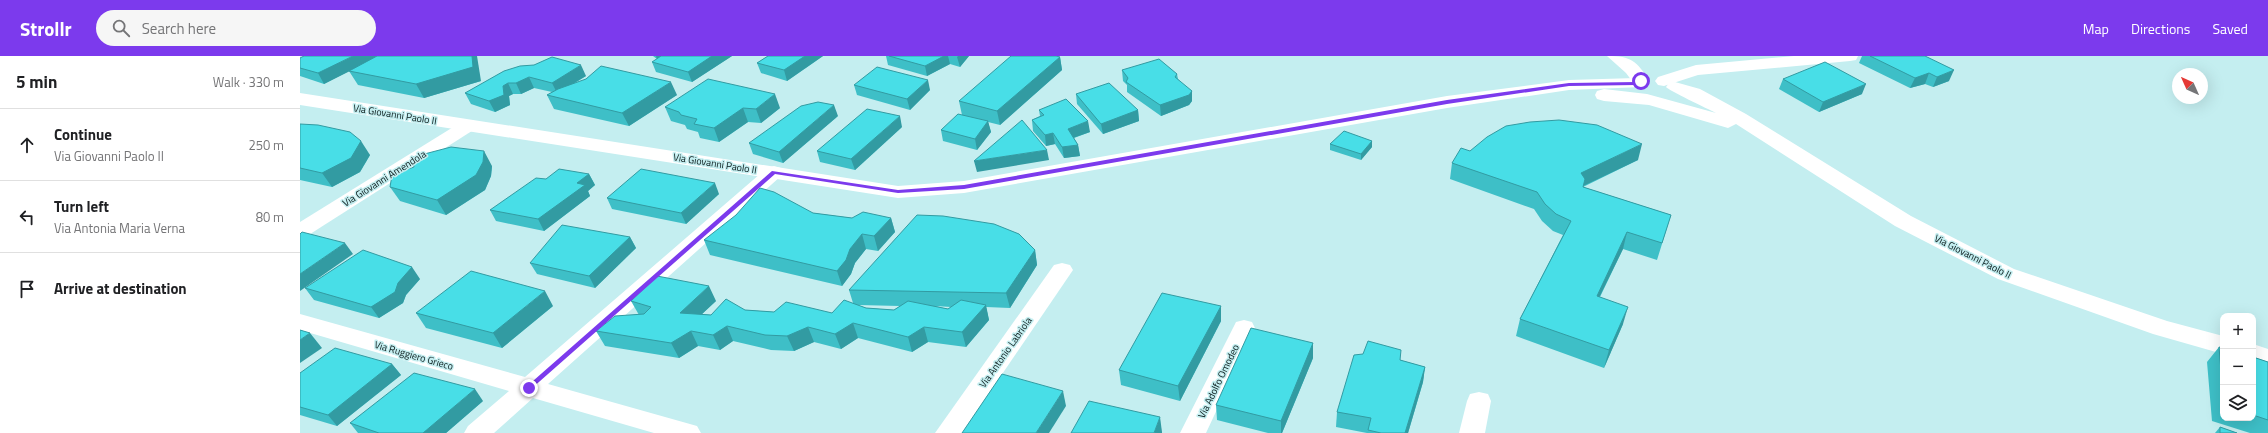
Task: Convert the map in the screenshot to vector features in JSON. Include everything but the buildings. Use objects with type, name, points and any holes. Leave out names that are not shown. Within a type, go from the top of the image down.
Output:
[{"type":"street","points":[[1616,56],[1632,68],[1639,82],[1634,90],[1639,97],[1652,102],[1675,100],[1680,94],[1670,84],[1696,70],[1850,56]]},
{"type":"street","name":"Via Giovanni Paolo II","points":[[300,99],[898,192],[964,187],[1439,103],[1569,84],[1639,82],[1652,79],[1693,93],[1765,135],[1903,221],[2006,274],[2161,328],[2220,344]]},
{"type":"street","name":"Via Giovanni Paolo II","points":[[1533,89],[1585,92],[1652,102],[1746,126],[1765,135]]},
{"type":"street","name":"Via Giovanni Amendola","points":[[300,231],[468,125]]},
{"type":"street","points":[[477,433],[774,172]]},
{"type":"street","name":"Via Antonio Labriola","points":[[948,433],[1062,270]]},
{"type":"street","name":"Via Ruggiero Grieco","points":[[300,322],[688,433]]},
{"type":"street","name":"Via Adolfo Omodeo","points":[[1193,433],[1244,328]]},
{"type":"street","points":[[2256,355],[2268,358]]},
{"type":"street","points":[[1472,433],[1479,401]]},
{"type":"route","points":[[529,388],[774,172],[898,192],[964,187],[1447,102],[1569,84],[1636,83],[1641,81]]}]
